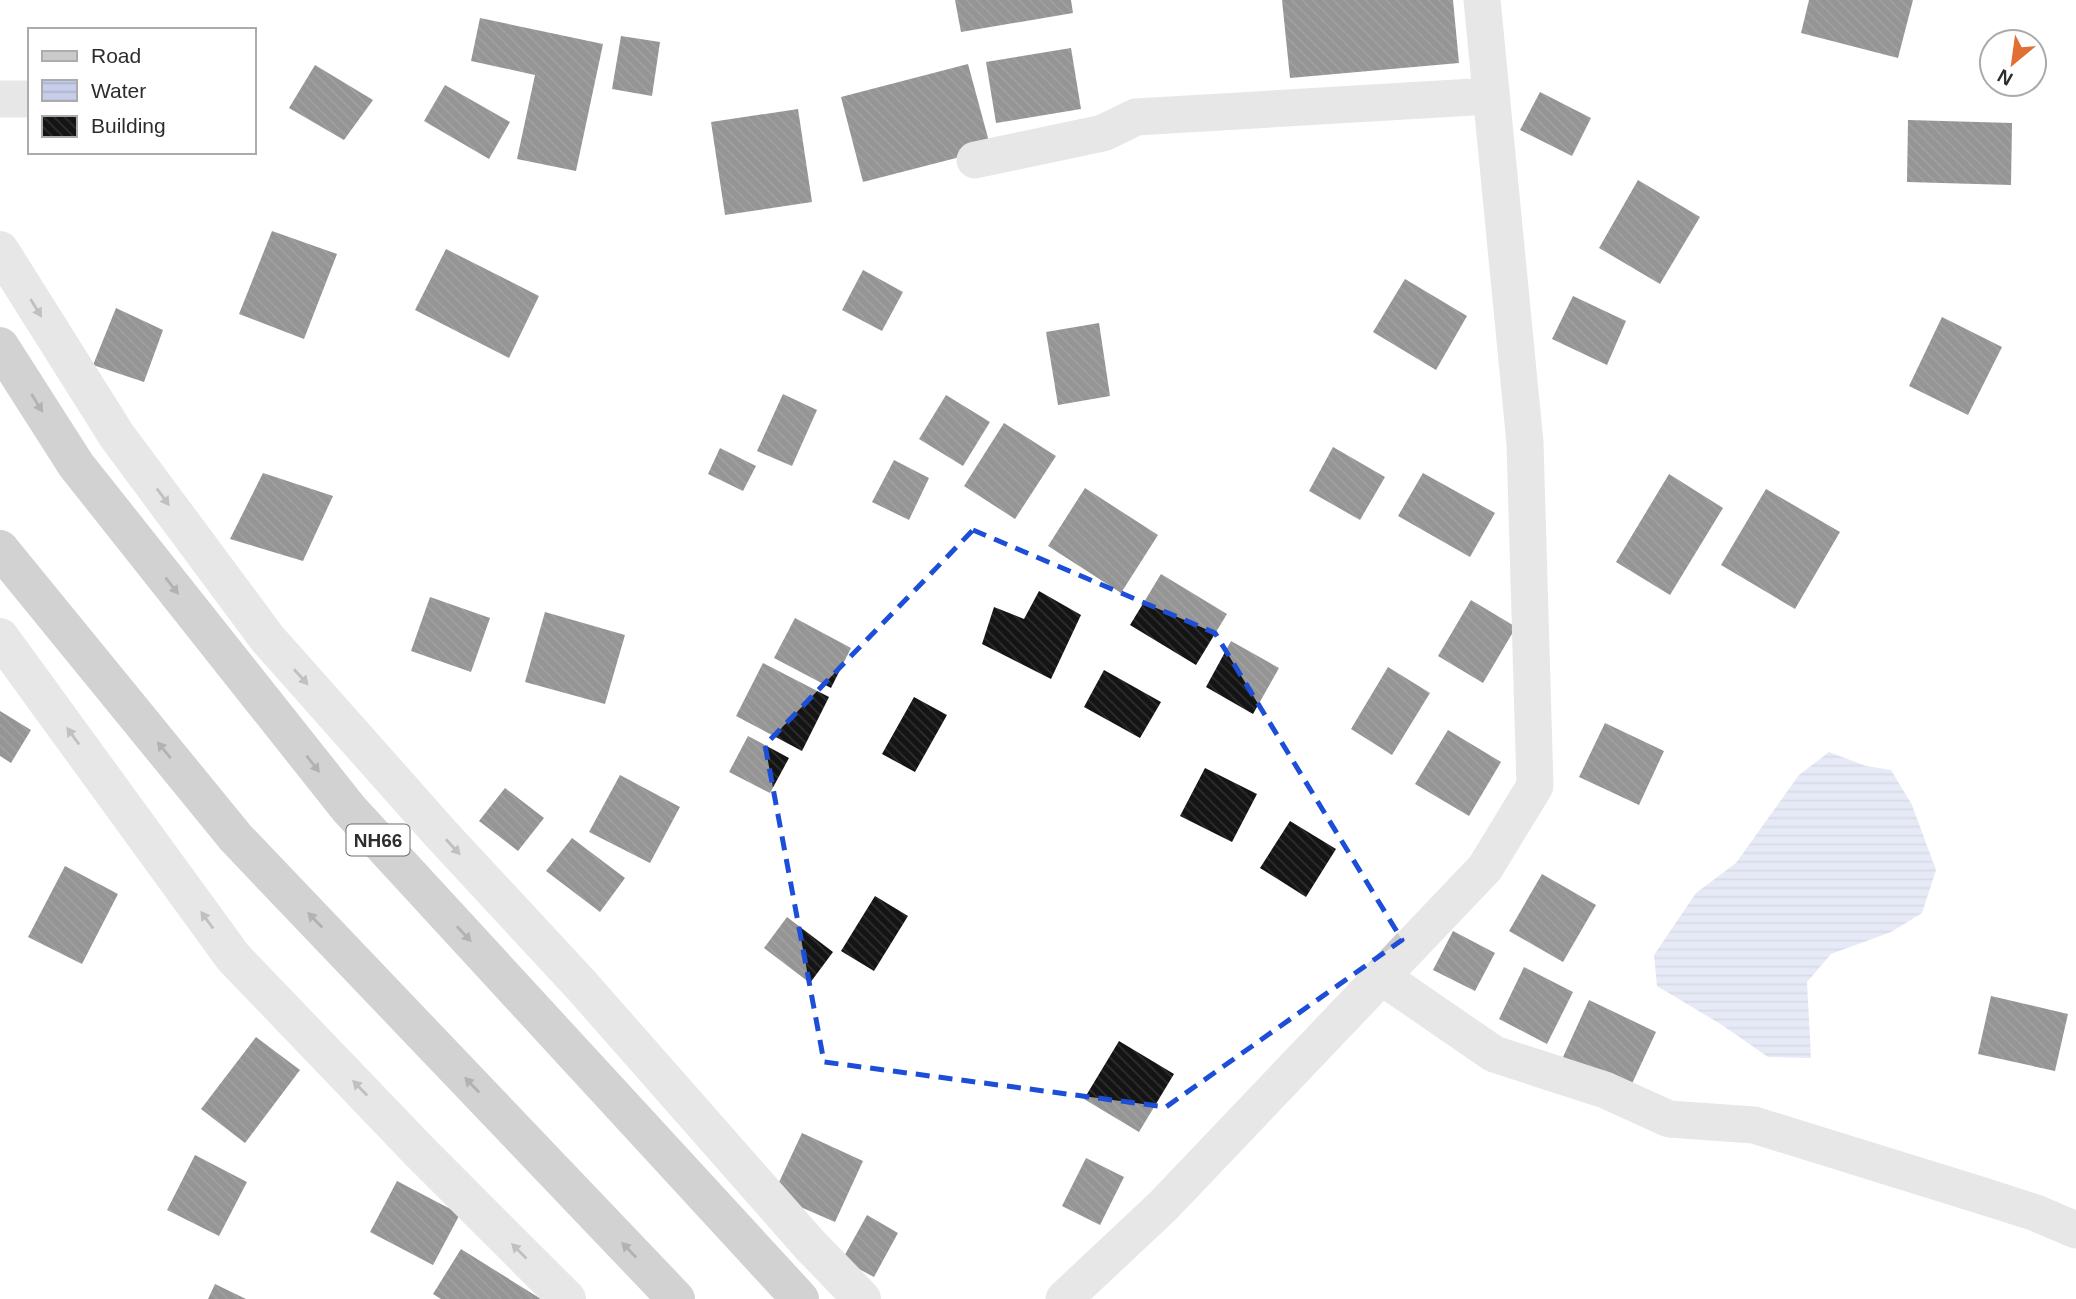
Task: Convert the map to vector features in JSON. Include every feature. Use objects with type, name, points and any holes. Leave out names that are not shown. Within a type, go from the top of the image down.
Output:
[{"type":"highway","name":"NH66","points":[[0,346],[76,465],[349,809],[800,1299]]},
{"type":"highway","points":[[0,550],[236,838],[676,1299]]},
{"type":"street","points":[[1064,1299],[1163,1206],[1485,868],[1535,786],[1525,443],[1482,0]]},
{"type":"street","points":[[975,160],[1103,134],[1136,117],[1490,96]]},
{"type":"street","points":[[0,99],[28,100]]},
{"type":"street","points":[[0,250],[117,436],[267,638],[441,834],[582,986],[809,1244],[862,1299]]},
{"type":"street","points":[[0,637],[233,957],[420,1152],[567,1299]]},
{"type":"street","points":[[1382,977],[1494,1054],[1605,1090],[1669,1119],[1754,1125],[2036,1213],[2076,1230]]},
{"type":"highlighted area","points":[[973,530],[1215,633],[1402,940],[1166,1107],[824,1062],[765,745]]},
{"type":"water","points":[[1829,752],[1866,766],[1891,770],[1912,805],[1936,870],[1922,913],[1891,932],[1831,954],[1807,982],[1811,1058],[1768,1057],[1722,1025],[1657,986],[1654,955],[1696,893],[1736,863],[1799,775]]},
{"type":"building","points":[[955,0],[1071,0],[1073,13],[961,32]]},
{"type":"building","points":[[1282,0],[1453,0],[1459,63],[1290,78]]},
{"type":"building","points":[[1809,0],[1913,0],[1898,58],[1801,33]]},
{"type":"building","points":[[480,18],[603,44],[576,171],[517,159],[535,75],[471,61]]},
{"type":"building","points":[[621,36],[660,42],[652,96],[612,89]]},
{"type":"building","points":[[1071,48],[1081,109],[996,123],[986,62]]},
{"type":"building","points":[[968,64],[991,149],[863,182],[841,97]]},
{"type":"building","points":[[315,65],[373,100],[344,140],[289,108]]},
{"type":"building","points":[[445,85],[510,122],[489,159],[424,121]]},
{"type":"building","points":[[1540,92],[1591,118],[1572,156],[1520,130]]},
{"type":"building","points":[[798,109],[812,202],[725,215],[711,122]]},
{"type":"building","points":[[1908,120],[2012,123],[2011,185],[1907,182]]},
{"type":"building","points":[[1638,180],[1700,217],[1660,284],[1599,248]]},
{"type":"building","points":[[272,231],[337,254],[304,339],[239,314]]},
{"type":"building","points":[[446,249],[539,296],[509,358],[415,310]]},
{"type":"building","points":[[863,270],[903,292],[882,331],[842,310]]},
{"type":"building","points":[[1405,279],[1467,316],[1436,370],[1373,332]]},
{"type":"building","points":[[1573,296],[1626,321],[1607,365],[1552,339]]},
{"type":"building","points":[[116,308],[163,330],[144,382],[93,365]]},
{"type":"building","points":[[1942,317],[2002,347],[1968,415],[1909,386]]},
{"type":"building","points":[[1099,323],[1110,396],[1058,405],[1046,332]]},
{"type":"building","points":[[783,394],[817,410],[792,466],[757,451]]},
{"type":"building","points":[[946,395],[990,422],[963,466],[919,439]]},
{"type":"building","points":[[1004,423],[1056,456],[1015,519],[964,486]]},
{"type":"building","points":[[1333,447],[1385,477],[1360,520],[1309,491]]},
{"type":"building","points":[[720,448],[756,466],[743,491],[708,474]]},
{"type":"building","points":[[894,460],[929,478],[909,520],[872,502]]},
{"type":"building","points":[[263,473],[333,496],[303,561],[230,539]]},
{"type":"building","points":[[1423,473],[1495,513],[1470,557],[1398,516]]},
{"type":"building","points":[[1669,474],[1723,508],[1670,595],[1616,562]]},
{"type":"building","points":[[1085,488],[1158,535],[1121,593],[1048,546]]},
{"type":"building","points":[[1766,489],[1840,532],[1795,609],[1721,565]]},
{"type":"building","points":[[1161,574],[1227,614],[1196,665],[1130,625]]},
{"type":"building","points":[[1039,591],[1081,615],[1051,679],[982,644],[994,607],[1024,619]]},
{"type":"building","points":[[430,597],[490,618],[471,672],[411,651]]},
{"type":"building","points":[[1471,600],[1516,627],[1483,683],[1438,656]]},
{"type":"building","points":[[545,612],[625,635],[605,704],[525,682]]},
{"type":"building","points":[[795,618],[851,648],[831,688],[774,658]]},
{"type":"building","points":[[1231,641],[1279,668],[1253,714],[1206,687]]},
{"type":"building","points":[[763,663],[829,697],[802,751],[736,716]]},
{"type":"building","points":[[1388,667],[1430,693],[1392,755],[1351,729]]},
{"type":"building","points":[[1104,670],[1161,702],[1140,738],[1084,707]]},
{"type":"building","points":[[914,697],[947,715],[915,772],[882,754]]},
{"type":"building","points":[[0,711],[31,730],[11,763],[0,756]]},
{"type":"building","points":[[1605,723],[1664,751],[1639,805],[1579,777]]},
{"type":"building","points":[[1448,730],[1501,762],[1469,816],[1415,784]]},
{"type":"building","points":[[748,736],[789,758],[770,793],[729,772]]},
{"type":"building","points":[[1205,768],[1257,794],[1232,842],[1180,816]]},
{"type":"building","points":[[620,775],[680,807],[650,863],[589,832]]},
{"type":"building","points":[[505,788],[544,818],[518,851],[479,821]]},
{"type":"building","points":[[1290,821],[1336,849],[1306,897],[1260,868]]},
{"type":"building","points":[[572,838],[625,878],[600,912],[546,871]]},
{"type":"building","points":[[65,866],[118,894],[82,964],[28,937]]},
{"type":"building","points":[[1542,874],[1596,905],[1563,962],[1509,931]]},
{"type":"building","points":[[875,896],[908,916],[874,971],[841,951]]},
{"type":"building","points":[[787,917],[833,952],[810,983],[764,948]]},
{"type":"building","points":[[1453,931],[1495,953],[1475,991],[1433,970]]},
{"type":"building","points":[[1524,967],[1573,992],[1547,1044],[1499,1019]]},
{"type":"building","points":[[1991,996],[2068,1014],[2055,1071],[1978,1054]]},
{"type":"building","points":[[1589,1000],[1656,1032],[1630,1088],[1563,1057]]},
{"type":"building","points":[[256,1037],[300,1070],[245,1143],[201,1109]]},
{"type":"building","points":[[1119,1041],[1174,1074],[1139,1132],[1084,1099]]},
{"type":"building","points":[[802,1133],[863,1161],[835,1222],[773,1195]]},
{"type":"building","points":[[195,1155],[247,1182],[219,1236],[167,1210]]},
{"type":"building","points":[[1086,1158],[1124,1177],[1100,1225],[1062,1206]]},
{"type":"building","points":[[397,1181],[460,1214],[433,1265],[370,1232]]},
{"type":"building","points":[[867,1215],[898,1233],[874,1277],[842,1260]]},
{"type":"building","points":[[461,1249],[541,1299],[441,1299],[433,1294]]},
{"type":"building","points":[[215,1284],[246,1299],[208,1299]]}]
